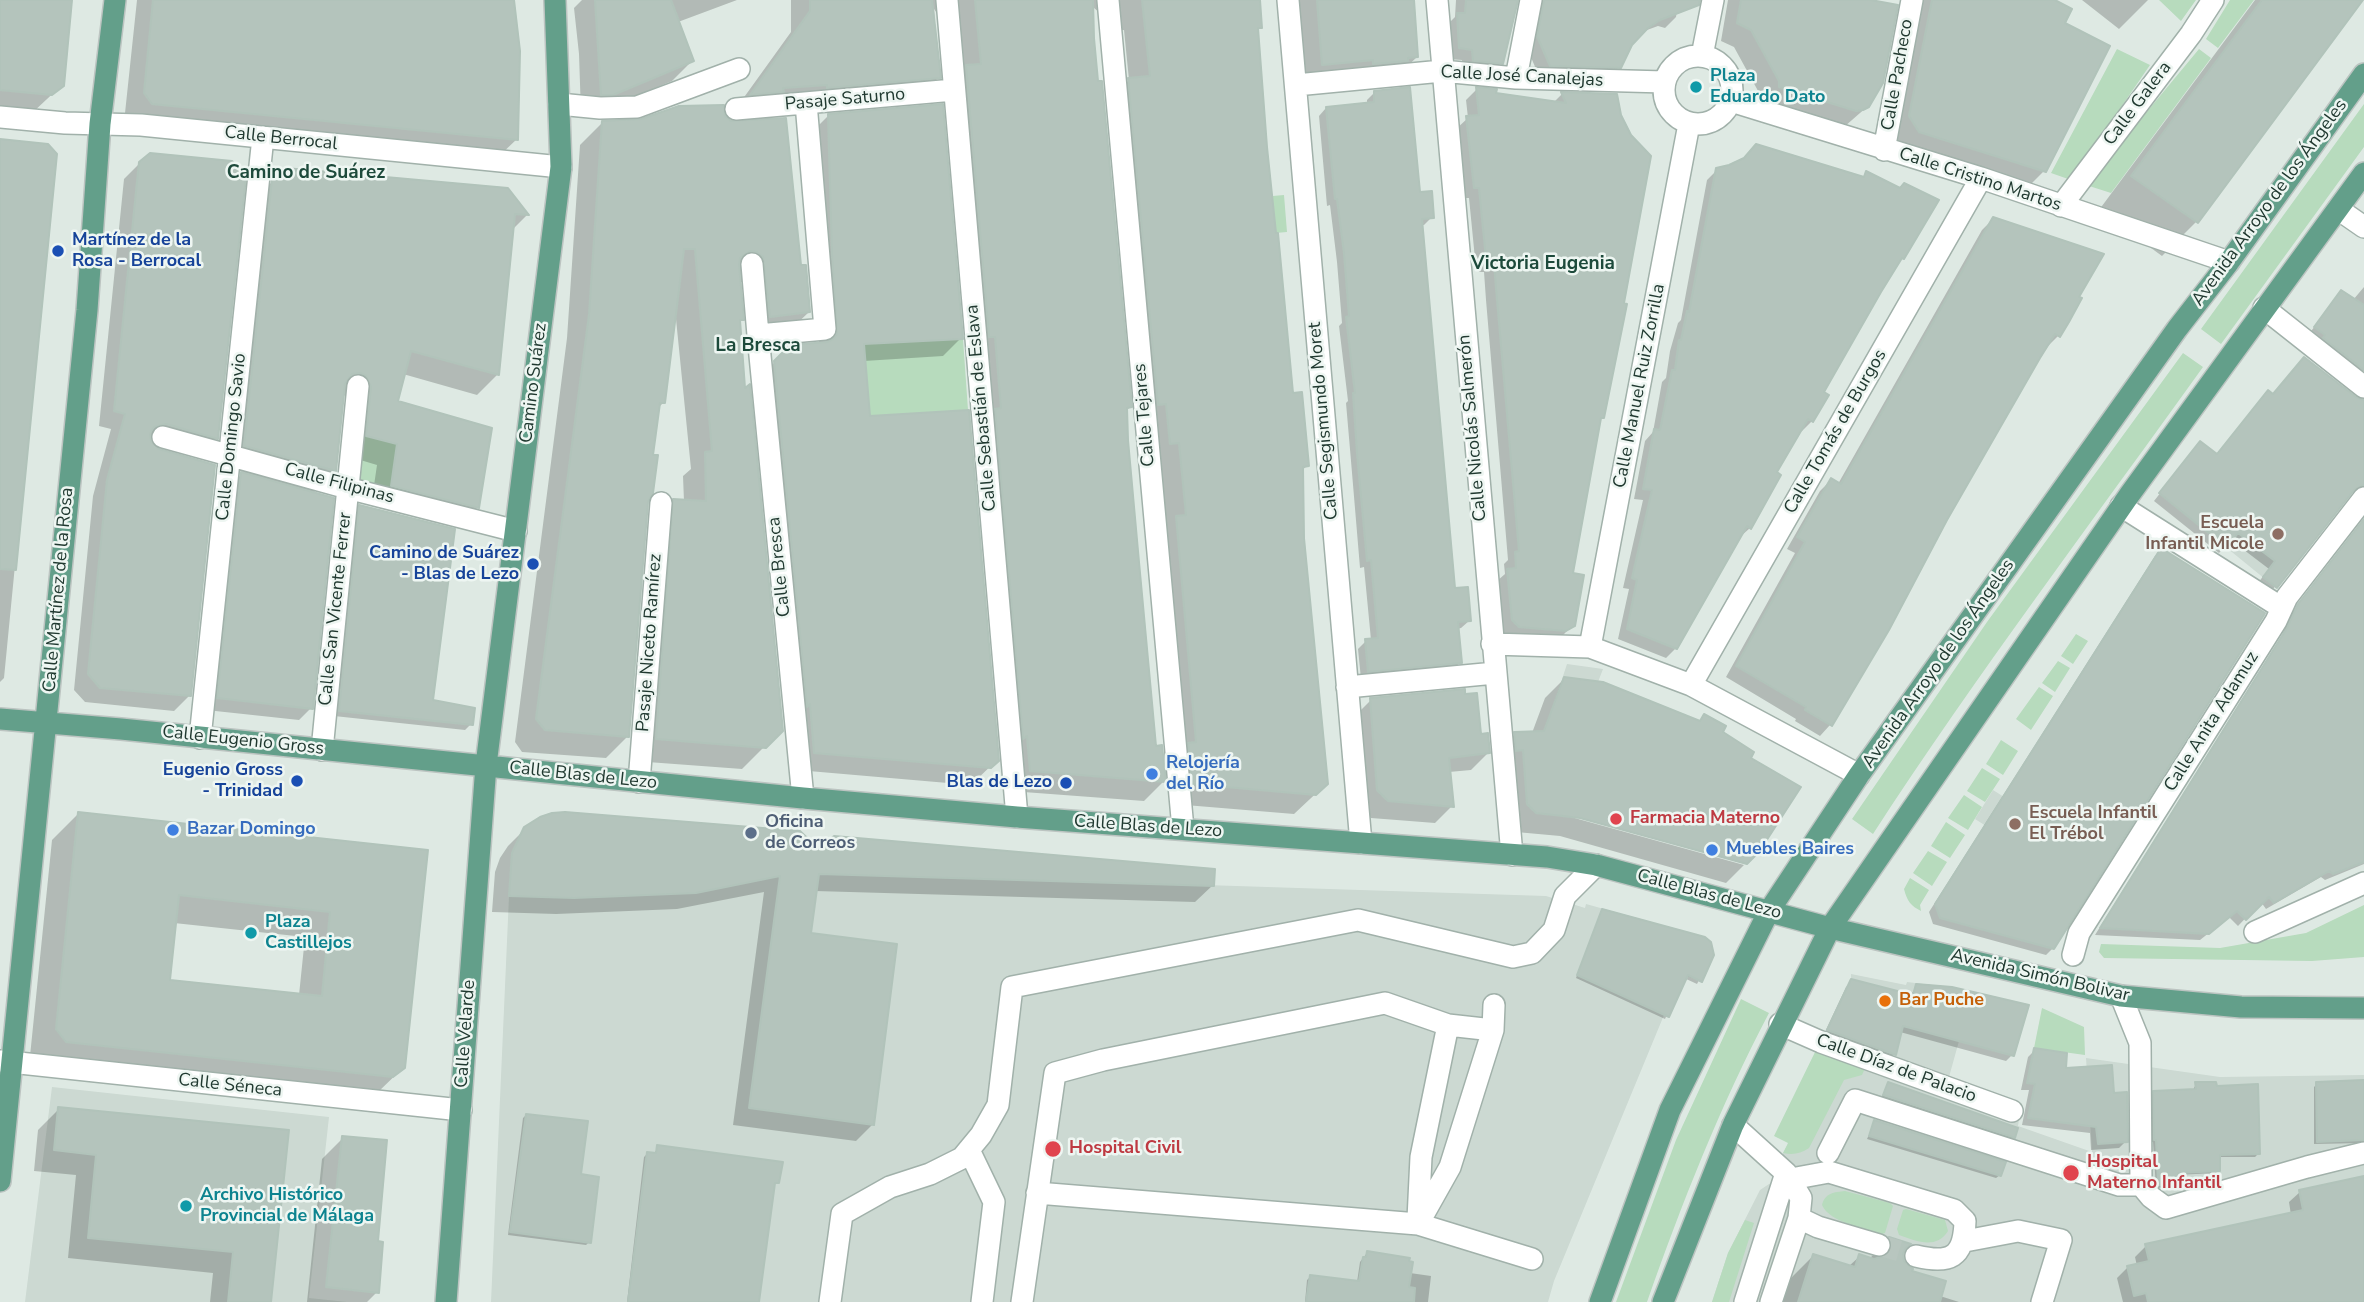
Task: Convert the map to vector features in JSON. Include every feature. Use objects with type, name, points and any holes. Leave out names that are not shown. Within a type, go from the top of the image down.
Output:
[{"type":"main road","name":"Calle Martínez de la Rosa","points":[[0,1181],[6,1061],[47,723],[87,310],[100,124],[115,0]]},
{"type":"main road","name":"Camino Suárez","points":[[486,765],[561,167],[555,0]]},
{"type":"main road","name":"Avenida Arroyo de los Ángeles","points":[[1601,1302],[1670,1110],[1769,911],[1859,775],[2177,329],[2229,262],[2364,74]]},
{"type":"main road","points":[[1663,1302],[1732,1125],[1830,928],[2121,506],[2364,173]]},
{"type":"main road","name":"Calle Eugenio Gross","points":[[0,719],[486,765]]},
{"type":"main road","name":"Calle Blas de Lezo","points":[[486,765],[1017,817],[1547,857],[1596,865],[1804,920]]},
{"type":"main road","name":"Calle Velarde","points":[[446,1302],[486,765]]},
{"type":"main road","name":"Avenida Simón Bolivar","points":[[1804,920],[2121,996],[2241,1007],[2364,1008]]},
{"type":"street","name":"Calle Sebastián de Eslava","points":[[947,0],[1017,817]]},
{"type":"street","name":"Calle Tejares","points":[[1108,0],[1183,829]]},
{"type":"street","name":"Calle Segismundo Moret","points":[[1288,0],[1361,843]]},
{"type":"street","name":"Calle Nicolás Salmerón","points":[[1437,0],[1512,855]]},
{"type":"street","points":[[1516,78],[1531,0]]},
{"type":"street","points":[[1702,56],[1713,0]]},
{"type":"street","name":"Calle Pacheco","points":[[1884,150],[1912,0]]},
{"type":"street","name":"Calle Galera","points":[[2062,206],[2179,50],[2213,0]]},
{"type":"street","points":[[1702,56],[1716,61],[1731,79],[1731,102],[1722,116],[1708,124],[1689,124],[1679,119],[1670,109],[1664,97],[1665,82],[1679,61],[1702,56]]},
{"type":"street","points":[[559,104],[600,108],[637,107],[739,69]]},
{"type":"street","name":"Calle José Canalejas","points":[[1296,85],[1442,71],[1516,78],[1665,82]]},
{"type":"street","name":"Pasaje Saturno","points":[[736,109],[954,90]]},
{"type":"street","name":"Calle Cristino Martos","points":[[1731,102],[1981,178],[2229,262]]},
{"type":"street","points":[[758,335],[825,329],[806,103]]},
{"type":"street","name":"Calle Berrocal","points":[[0,117],[65,123],[141,125],[561,167]]},
{"type":"street","name":"Calle Manuel Ruiz Zorrilla","points":[[1590,647],[1689,124]]},
{"type":"street","name":"Calle Domingo Savio","points":[[200,738],[263,137]]},
{"type":"street","name":"Calle Tomás de Burgos","points":[[1691,685],[1981,178]]},
{"type":"street","points":[[2338,209],[2364,228]]},
{"type":"street","name":"Calle Bresca","points":[[752,264],[803,798]]},
{"type":"street","points":[[2264,308],[2364,387]]},
{"type":"street","name":"Calle San Vicente Ferrer","points":[[322,750],[358,386]]},
{"type":"street","name":"Calle Filipinas","points":[[163,437],[516,531]]},
{"type":"street","name":"Calle Anita Adamuz","points":[[2073,956],[2079,933],[2287,597],[2364,498]]},
{"type":"street","name":"Pasaje Niceto Ramírez","points":[[639,782],[661,503]]},
{"type":"street","points":[[2121,506],[2282,608]]},
{"type":"street","points":[[1492,644],[1590,647],[1691,685],[1859,775]]},
{"type":"street","points":[[1347,687],[1495,673]]},
{"type":"street","points":[[830,1302],[842,1214],[890,1187],[930,1174],[962,1158],[981,1135],[998,1105],[1012,987],[1358,920],[1513,957],[1531,953],[1555,930],[1566,896],[1596,865]]},
{"type":"street","points":[[2255,932],[2364,883]]},
{"type":"street","points":[[2121,996],[2140,1043],[2141,1185],[2166,1208],[2319,1163],[2364,1153]]},
{"type":"street","points":[[1022,1302],[1055,1073],[1103,1060],[1385,1003],[1448,1025],[1493,1030]]},
{"type":"street","points":[[1418,1224],[1450,1167],[1493,1030],[1494,1005]]},
{"type":"street","name":"Calle Díaz de Palacio","points":[[1780,1024],[1821,1042],[2012,1111]]},
{"type":"street","points":[[1418,1224],[1421,1157],[1448,1025]]},
{"type":"street","name":"Calle Séneca","points":[[6,1061],[461,1110]]},
{"type":"street","points":[[1828,1153],[1855,1100],[2119,1185],[2141,1185]]},
{"type":"street","points":[[1732,1125],[1788,1176],[1801,1198],[1799,1218],[1771,1302]]},
{"type":"street","points":[[969,1150],[994,1202],[982,1302]]},
{"type":"street","points":[[1788,1176],[1829,1172],[1954,1210],[1965,1221],[1965,1241],[1955,1255],[1935,1260],[1916,1255]]},
{"type":"street","points":[[1745,1302],[1788,1176]]},
{"type":"street","points":[[1037,1193],[1418,1224],[1532,1259]]},
{"type":"street","points":[[1799,1218],[1818,1227],[1878,1245]]},
{"type":"street","points":[[1965,1241],[2018,1231],[2061,1240],[2042,1302]]},
{"type":"shaded area","name":"Escuela Infantil Micole","points":[[2282,478],[2330,520],[2276,588],[2227,548]]},
{"type":"shaded area","points":[[1567,664],[1603,669],[1580,729],[1545,731]]},
{"type":"shaded area","points":[[1993,790],[2031,814],[1986,826],[1975,819]]},
{"type":"shaded area","name":"Hospital Civil","points":[[803,872],[1546,896],[1585,908],[1586,904],[1705,937],[1711,943],[1714,955],[1702,982],[1687,976],[1669,1017],[1664,1015],[1554,1281],[1548,1302],[491,1302],[509,896],[574,898],[695,893]]},
{"type":"shaded area","points":[[1851,974],[1906,985],[1907,982],[1940,986],[1928,1032],[1959,1041],[1949,1077],[1826,1034],[1851,980]]},
{"type":"shaded area","name":"Hospital Materno Infantil","points":[[1838,1057],[2019,1120],[2018,1126],[2092,1152],[2086,1058],[2220,1077],[2364,1075],[2364,1302],[1712,1302],[1728,1253],[1760,1190],[1775,1180],[1783,1153]]},
{"type":"shaded area","points":[[52,1087],[329,1117],[309,1298],[347,1302],[25,1302]]},
{"type":"green space","points":[[2159,0],[2196,0],[2181,21]]},
{"type":"green space","points":[[2230,0],[2254,0],[2218,48],[2206,39]]},
{"type":"green space","points":[[2117,49],[2150,65],[2071,180],[2051,173]]},
{"type":"green space","points":[[2199,49],[2211,58],[2111,193],[2086,185]]},
{"type":"green space","points":[[2364,104],[2364,147],[2221,344],[2201,329]]},
{"type":"green space","points":[[1284,195],[1287,232],[1219,238],[1216,201]]},
{"type":"green space","points":[[963,339],[968,410],[870,416],[864,344]]},
{"type":"green space","points":[[2183,353],[2203,367],[1994,657],[1873,834],[1852,819],[1987,622]]},
{"type":"green space","points":[[365,435],[397,444],[392,478],[410,481],[409,492],[360,480]]},
{"type":"green space","points":[[2076,634],[2088,641],[2073,664],[2061,656]]},
{"type":"green space","points":[[2058,661],[2070,668],[2055,692],[2042,683]]},
{"type":"green space","points":[[2039,687],[2053,696],[2031,730],[2016,719]]},
{"type":"green space","points":[[2001,740],[2018,751],[2003,775],[1986,764]]},
{"type":"green space","points":[[1982,768],[2000,779],[1985,802],[1967,791]]},
{"type":"green space","points":[[1964,795],[1982,807],[1968,830],[1948,818]]},
{"type":"green space","points":[[1946,822],[1965,835],[1950,858],[1931,846]]},
{"type":"green space","points":[[1928,851],[1947,862],[1932,886],[1913,873]]},
{"type":"green space","points":[[1910,878],[1929,890],[1920,905],[1921,911],[1910,903],[1905,893],[1904,889]]},
{"type":"green space","points":[[2364,905],[2364,957],[2312,961],[2104,958],[2099,952],[2101,944],[2220,948],[2306,933]]},
{"type":"green space","points":[[1741,999],[1769,1013],[1734,1083],[1703,1155],[1647,1302],[1616,1302],[1676,1140]]},
{"type":"green space","points":[[2042,1008],[2084,1027],[2085,1055],[2034,1048]]},
{"type":"green space","points":[[1817,1048],[1866,1066],[1862,1075],[1844,1080],[1809,1148],[1796,1154],[1783,1153],[1788,1143],[1774,1136]]},
{"type":"green space","points":[[1845,1191],[1893,1206],[1885,1233],[1840,1221],[1826,1211],[1822,1205],[1825,1198]]},
{"type":"green space","points":[[1903,1210],[1945,1220],[1948,1231],[1943,1237],[1932,1242],[1899,1235],[1897,1229]]},
{"type":"green space","points":[[1745,1220],[1754,1223],[1729,1302],[1712,1302],[1728,1253]]},
{"type":"building","points":[[0,0],[72,0],[64,86],[52,95],[0,90]]},
{"type":"building","points":[[153,0],[514,0],[520,51],[518,140],[152,104],[144,93]]},
{"type":"building","points":[[595,0],[671,0],[694,61],[613,95],[601,95]]},
{"type":"building","points":[[810,0],[932,0],[941,78],[827,88],[827,85],[783,88],[784,92],[750,95],[810,11]]},
{"type":"building","points":[[975,0],[1093,0],[1098,81],[1102,81],[1132,407],[1127,408],[1128,440],[1156,746],[1162,745],[1166,782],[1030,771],[1027,736],[1023,739],[995,409],[1001,408],[995,337],[989,337],[966,65],[981,64]]},
{"type":"building","points":[[1142,0],[1260,0],[1262,28],[1258,28],[1276,233],[1293,393],[1302,392],[1309,466],[1303,467],[1304,538],[1328,784],[1316,795],[1192,784],[1188,743],[1196,742],[1176,516],[1186,515],[1179,443],[1170,444],[1166,404],[1158,405],[1128,78],[1150,76]]},
{"type":"building","points":[[1317,0],[1414,0],[1418,57],[1408,58],[1408,61],[1373,64],[1373,60],[1322,65]]},
{"type":"building","points":[[1466,0],[1518,0],[1503,64],[1473,61],[1472,50],[1459,48],[1457,13],[1465,13]]},
{"type":"building","points":[[1544,0],[1700,0],[1699,5],[1660,20],[1648,28],[1632,45],[1621,68],[1550,66],[1537,36]]},
{"type":"building","points":[[1741,0],[1871,0],[1898,5],[1883,83],[1869,107],[1856,111],[1779,87],[1779,81],[1751,30],[1737,23]]},
{"type":"building","points":[[1932,0],[2055,0],[2072,9],[2065,23],[2110,46],[2046,172],[1919,132],[1909,116]]},
{"type":"building","points":[[2262,0],[2363,0],[2198,223],[2131,176]]},
{"type":"building","points":[[1410,87],[1420,192],[1432,191],[1434,218],[1422,219],[1455,588],[1468,587],[1471,621],[1458,622],[1462,663],[1368,672],[1365,639],[1378,638],[1371,560],[1367,561],[1357,453],[1355,393],[1346,317],[1349,316],[1344,253],[1335,199],[1326,107],[1374,102],[1374,91]]},
{"type":"building","points":[[1476,87],[1497,89],[1496,93],[1566,103],[1561,92],[1617,94],[1621,115],[1631,135],[1651,156],[1624,303],[1627,304],[1604,418],[1601,418],[1573,573],[1584,575],[1575,626],[1566,631],[1519,627],[1512,620],[1507,569],[1516,568],[1515,552],[1519,551],[1494,262],[1486,259],[1479,188],[1474,188],[1466,116],[1479,115]]},
{"type":"building","points":[[943,104],[963,339],[864,344],[870,416],[969,410],[999,761],[991,768],[814,753],[810,704],[807,707],[774,361],[790,345],[827,342],[837,334],[828,114]]},
{"type":"building","points":[[724,105],[725,116],[731,121],[786,118],[801,265],[806,265],[810,312],[770,317],[763,257],[750,251],[740,258],[739,265],[744,320],[740,320],[745,388],[750,384],[783,731],[766,748],[656,739],[673,499],[706,501],[705,452],[712,451],[695,249],[684,249],[665,403],[660,403],[653,455],[658,455],[653,493],[648,502],[629,737],[545,730],[536,719],[589,315],[602,121],[641,119],[679,106]]},
{"type":"building","points":[[0,139],[48,144],[57,154],[16,570],[0,569]]},
{"type":"building","points":[[1756,144],[1864,177],[1866,171],[1900,188],[1904,183],[1939,200],[1881,292],[1824,392],[1829,395],[1813,422],[1808,419],[1777,472],[1781,475],[1751,529],[1747,526],[1677,649],[1627,629],[1637,580],[1632,578],[1652,490],[1643,489],[1654,429],[1660,430],[1672,370],[1675,370],[1679,340],[1687,311],[1689,312],[1716,168],[1744,158]]},
{"type":"building","points":[[150,153],[232,161],[246,177],[218,439],[166,424],[154,427],[150,434],[151,441],[159,449],[215,465],[191,696],[100,688],[88,674],[107,480],[125,414],[114,411],[139,162]]},
{"type":"building","points":[[285,168],[508,188],[529,215],[515,214],[499,375],[411,351],[398,401],[492,428],[479,508],[391,486],[397,444],[366,436],[371,387],[366,376],[360,373],[352,374],[345,384],[336,471],[244,446],[272,179]]},
{"type":"building","points":[[1993,217],[2104,254],[2079,297],[2082,298],[2069,322],[2060,337],[2055,334],[2040,358],[1947,520],[1889,630],[1832,726],[1805,710],[1806,707],[1736,666],[1805,542],[1797,537],[1831,478],[1841,484]]},
{"type":"building","points":[[2341,290],[2364,305],[2364,370],[2323,338],[2325,335],[2314,327]]},
{"type":"building","points":[[2304,357],[2356,397],[2364,400],[2364,485],[2354,490],[2277,588],[2263,577],[2275,561],[2238,533],[2227,548],[2159,493],[2200,441],[2217,454],[2268,390],[2273,394]]},
{"type":"building","points":[[241,472],[334,498],[313,709],[217,698]]},
{"type":"building","points":[[359,505],[455,529],[433,700],[475,708],[473,725],[339,711]]},
{"type":"building","points":[[2364,519],[2364,862],[2333,874],[2329,871],[2274,903],[2269,897],[2246,920],[2237,911],[2209,934],[2100,928],[2287,628],[2298,604]]},
{"type":"building","points":[[2161,548],[2265,613],[2264,615],[2054,949],[1940,918],[1935,904]]},
{"type":"building","points":[[1564,677],[1603,682],[1700,721],[1704,714],[1726,726],[1723,732],[1754,752],[1751,758],[1801,787],[1759,852],[1747,864],[1580,818],[1536,813],[1527,804],[1523,750],[1516,751],[1514,732],[1544,731]]},
{"type":"building","points":[[1465,689],[1465,694],[1477,693],[1481,734],[1488,733],[1490,753],[1449,758],[1454,807],[1388,801],[1377,790],[1370,698]]},
{"type":"building","points":[[78,812],[428,850],[405,1068],[393,1077],[66,1042],[56,1029]],"holes":[[[179,895],[330,912],[322,996],[170,980]]]},
{"type":"building","points":[[565,812],[800,831],[818,848],[834,836],[1215,869],[1214,886],[819,874],[811,933],[897,944],[874,1125],[749,1108],[780,876],[696,893],[574,898],[509,896],[512,853],[524,827],[540,817]]},
{"type":"building","points":[[1602,909],[1705,937],[1711,942],[1714,955],[1702,982],[1688,975],[1669,1017],[1577,975]]},
{"type":"building","points":[[1851,979],[1913,995],[1916,984],[1952,987],[2029,1005],[2014,1056],[1903,1026],[1896,1055],[1827,1030]]},
{"type":"building","points":[[2034,1048],[2067,1053],[2066,1068],[2112,1065],[2114,1093],[2127,1092],[2128,1142],[2098,1144],[2096,1127],[2028,1118],[2035,1084],[2027,1083]]},
{"type":"building","points":[[2364,1080],[2364,1140],[2317,1142],[2316,1082]]},
{"type":"building","points":[[1888,1082],[2018,1128],[2015,1138],[1883,1095]]},
{"type":"building","points":[[2195,1082],[2216,1082],[2217,1086],[2258,1084],[2260,1154],[2220,1155],[2220,1171],[2178,1173],[2178,1185],[2158,1185],[2153,1091],[2196,1089]]},
{"type":"building","name":"Archivo Histórico Provincial de Málaga","points":[[58,1107],[289,1130],[271,1302],[228,1302],[233,1252],[88,1238],[96,1155],[54,1150]]},
{"type":"building","points":[[526,1114],[588,1121],[581,1174],[599,1177],[591,1243],[510,1232]]},
{"type":"building","points":[[1874,1120],[2006,1162],[2001,1176],[1869,1136]]},
{"type":"building","points":[[342,1136],[387,1140],[378,1241],[383,1242],[379,1293],[326,1287]]},
{"type":"building","points":[[657,1145],[783,1162],[779,1183],[775,1183],[759,1302],[628,1302],[647,1152],[656,1153]]},
{"type":"building","points":[[2364,1176],[2364,1302],[2148,1302],[2146,1293],[2134,1296],[2127,1266],[2149,1261],[2145,1244],[2303,1210],[2299,1190]]},
{"type":"building","points":[[1889,1237],[1911,1244],[1903,1254],[1904,1261],[1912,1271],[1946,1281],[1940,1302],[1798,1302],[1813,1254],[1855,1267],[1859,1254],[1874,1259],[1887,1255],[1892,1248]]},
{"type":"building","points":[[1367,1251],[1410,1258],[1409,1261],[1413,1262],[1409,1287],[1415,1288],[1414,1302],[1306,1302],[1310,1275],[1359,1281],[1363,1257],[1366,1257]]},
{"type":"tunnel","points":[[1879,1245],[1916,1256]]},
{"type":"place","name":"Plaza Eduardo Dato","points":[[1696,87]]},
{"type":"place","name":"Martínez de la Rosa - Berrocal","points":[[58,251]]},
{"type":"place","name":"Escuela Infantil Micole","points":[[2278,534]]},
{"type":"place","name":"Camino de Suárez - Blas de Lezo","points":[[533,564]]},
{"type":"place","name":"Relojería del Río","points":[[1152,774]]},
{"type":"place","name":"Eugenio Gross - Trinidad","points":[[297,781]]},
{"type":"place","name":"Blas de Lezo","points":[[1066,783]]},
{"type":"place","name":"Farmacia Materno","points":[[1616,819]]},
{"type":"place","name":"Escuela Infantil El Trébol","points":[[2015,824]]},
{"type":"place","name":"Bazar Domingo","points":[[173,830]]},
{"type":"place","name":"Oficina de Correos","points":[[751,833]]},
{"type":"place","name":"Muebles Baires","points":[[1712,850]]},
{"type":"place","name":"Plaza Castillejos","points":[[251,933]]},
{"type":"place","name":"Bar Puche","points":[[1885,1001]]},
{"type":"place","name":"Hospital Civil","points":[[1053,1149]]},
{"type":"place","name":"Hospital Materno Infantil","points":[[2071,1173]]},
{"type":"place","name":"Archivo Histórico Provincial de Málaga","points":[[186,1206]]},
{"type":"district","name":"Camino de Suárez","points":[[306,173]]},
{"type":"district","name":"Victoria Eugenia","points":[[1543,264]]},
{"type":"district","name":"La Bresca","points":[[758,346]]}]
